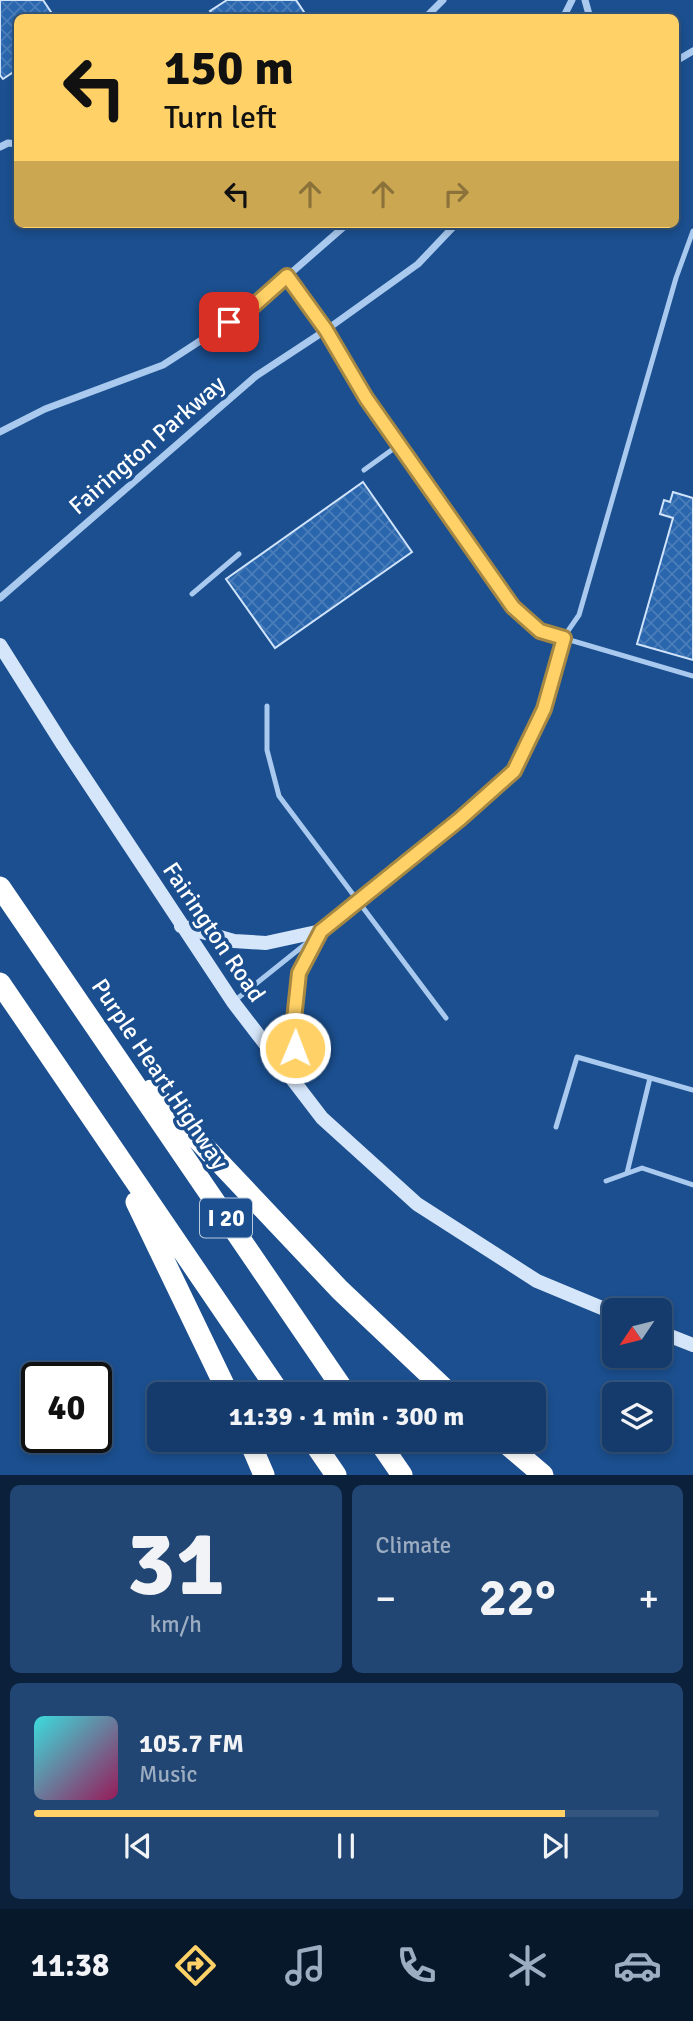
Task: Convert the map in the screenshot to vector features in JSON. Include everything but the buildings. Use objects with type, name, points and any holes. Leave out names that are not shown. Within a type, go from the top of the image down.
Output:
[{"type":"highway","name":"Purple Heart Highway","points":[[0,887],[338,1382]]},
{"type":"highway","name":"I 20","points":[[0,983],[272,1382]]},
{"type":"highway","points":[[105,1041],[340,1290],[437,1382]]},
{"type":"highway","points":[[104,1137],[223,1382]]},
{"type":"highway","points":[[254,1452],[264,1475]]},
{"type":"highway","points":[[320,1452],[335,1475]]},
{"type":"highway","points":[[386,1452],[402,1475]]},
{"type":"highway","points":[[516,1452],[543,1475]]},
{"type":"street","points":[[429,14],[443,0]]},
{"type":"street","name":"Fairington Parkway","points":[[0,432],[45,409],[163,365],[251,308],[342,228]]},
{"type":"street","name":"Fairington Parkway","points":[[0,598],[256,376],[418,264],[452,228]]},
{"type":"street","points":[[287,276],[326,330]]},
{"type":"street","name":"Fairington Road","points":[[0,645],[181,926],[233,1002],[322,1118],[417,1204],[537,1281],[602,1308]]},
{"type":"street","points":[[181,926],[234,941],[266,943],[321,931]]},
{"type":"street","points":[[297,1086],[293,1029],[299,973],[321,931]]},
{"type":"street","points":[[672,1337],[693,1345]]},
{"type":"lane","points":[[233,1002],[460,819],[514,771],[544,709],[564,638],[579,615],[676,278],[693,231]]},
{"type":"lane","points":[[326,330],[366,398],[513,607],[540,631],[693,676]]},
{"type":"lane","points":[[364,470],[400,444]]},
{"type":"lane","points":[[192,594],[239,554]]},
{"type":"lane","points":[[267,706],[267,750],[279,796],[446,1018]]},
{"type":"lane","points":[[556,1127],[577,1057],[693,1090]]},
{"type":"lane","points":[[627,1173],[650,1078]]},
{"type":"lane","points":[[606,1181],[642,1168],[693,1185]]},
{"type":"route","points":[[229,322],[251,308],[287,276],[326,330],[366,398],[513,607],[540,631],[564,638],[544,709],[514,771],[460,819],[321,931],[299,973],[293,1029],[295,1048]]}]
